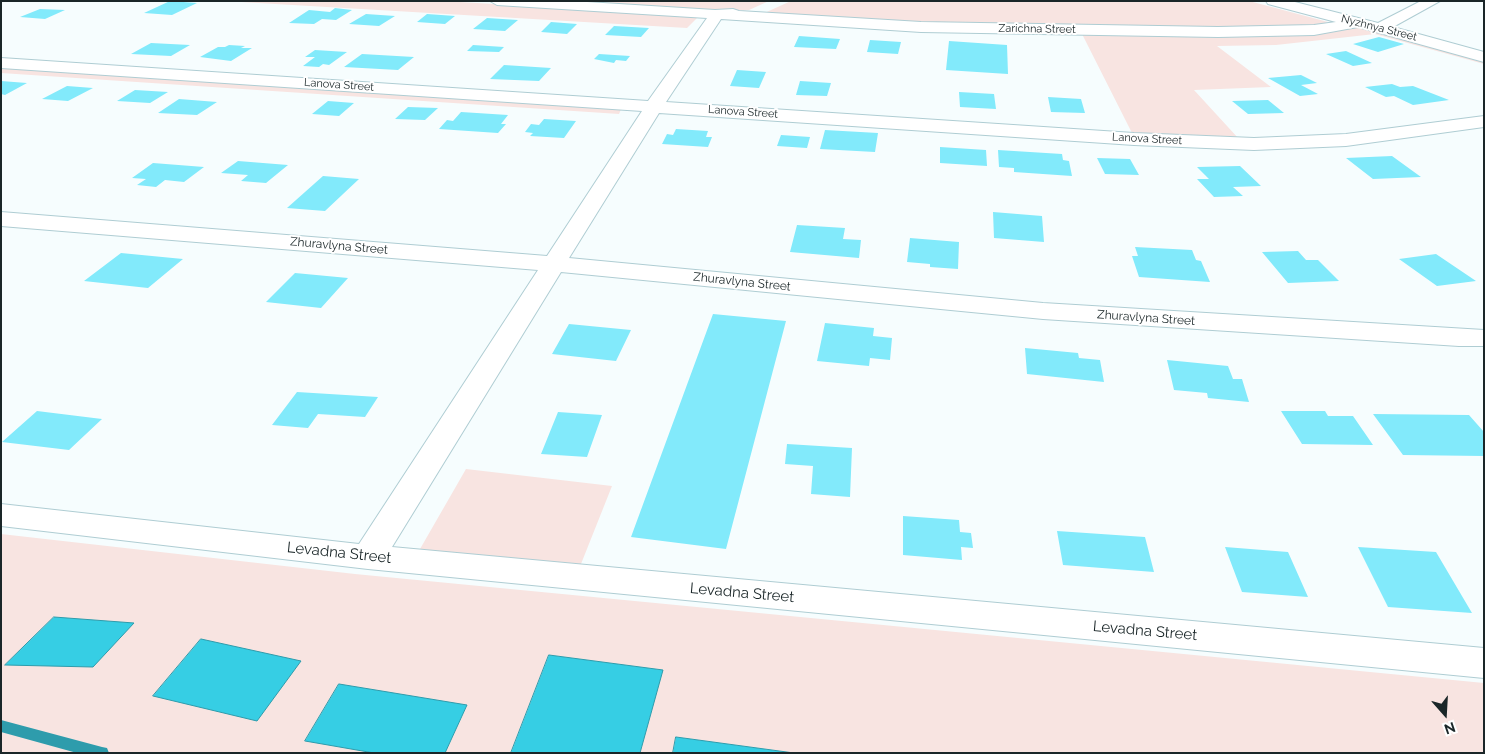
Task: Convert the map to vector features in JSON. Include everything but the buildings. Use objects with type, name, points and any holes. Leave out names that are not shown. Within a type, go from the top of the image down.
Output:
[{"type":"street","name":"Zarichna Street","points":[[498,1],[921,27],[1198,32],[1314,30],[1357,23]]},
{"type":"street","name":"Nyzhnya Street","points":[[1273,1],[1484,57]]},
{"type":"street","points":[[1380,28],[1433,1]]},
{"type":"street","name":"Zarichna Street","points":[[717,14],[755,12],[771,5]]},
{"type":"street","points":[[368,557],[654,106],[717,14]]},
{"type":"street","name":"Lanova Street","points":[[1,63],[1134,139],[1254,144],[1346,140],[1484,121]]},
{"type":"street","name":"Zhuravlyna Street","points":[[1,219],[554,264],[1044,311],[1484,338]]},
{"type":"street","name":"Levadna Street","points":[[1,515],[368,557],[1484,663]]},
{"type":"shaded area","points":[[224,1],[443,1],[699,16],[687,28]]},
{"type":"shaded area","points":[[543,1],[769,1],[749,10],[711,12]]},
{"type":"shaded area","points":[[791,1],[1249,1],[1328,22],[1309,28],[1215,29],[919,23],[760,15]]},
{"type":"shaded area","points":[[1362,27],[1484,61],[1484,64],[1375,34],[1276,45],[1217,46],[1271,87],[1194,90],[1239,139],[1132,133],[1082,34],[1320,33]]},
{"type":"shaded area","points":[[1,67],[622,107],[619,114],[1,73]]},
{"type":"shaded area","points":[[466,469],[612,486],[579,569],[420,549]]},
{"type":"shaded area","points":[[1,534],[355,574],[1484,683],[1484,753],[794,753],[677,737],[673,753],[640,753],[662,670],[550,655],[511,753],[445,753],[467,706],[305,740],[374,753],[1,753]]},
{"type":"water","points":[[54,617],[134,623],[93,667],[5,665]]},
{"type":"water","points":[[201,639],[301,661],[257,721],[153,696]]},
{"type":"water","points":[[549,655],[663,670],[640,753],[511,753]]},
{"type":"water","points":[[339,684],[467,705],[445,753],[374,753],[305,741]]},
{"type":"water","points":[[676,737],[794,753],[673,753]]},
{"type":"waterway","points":[[1,726],[102,753]]}]
